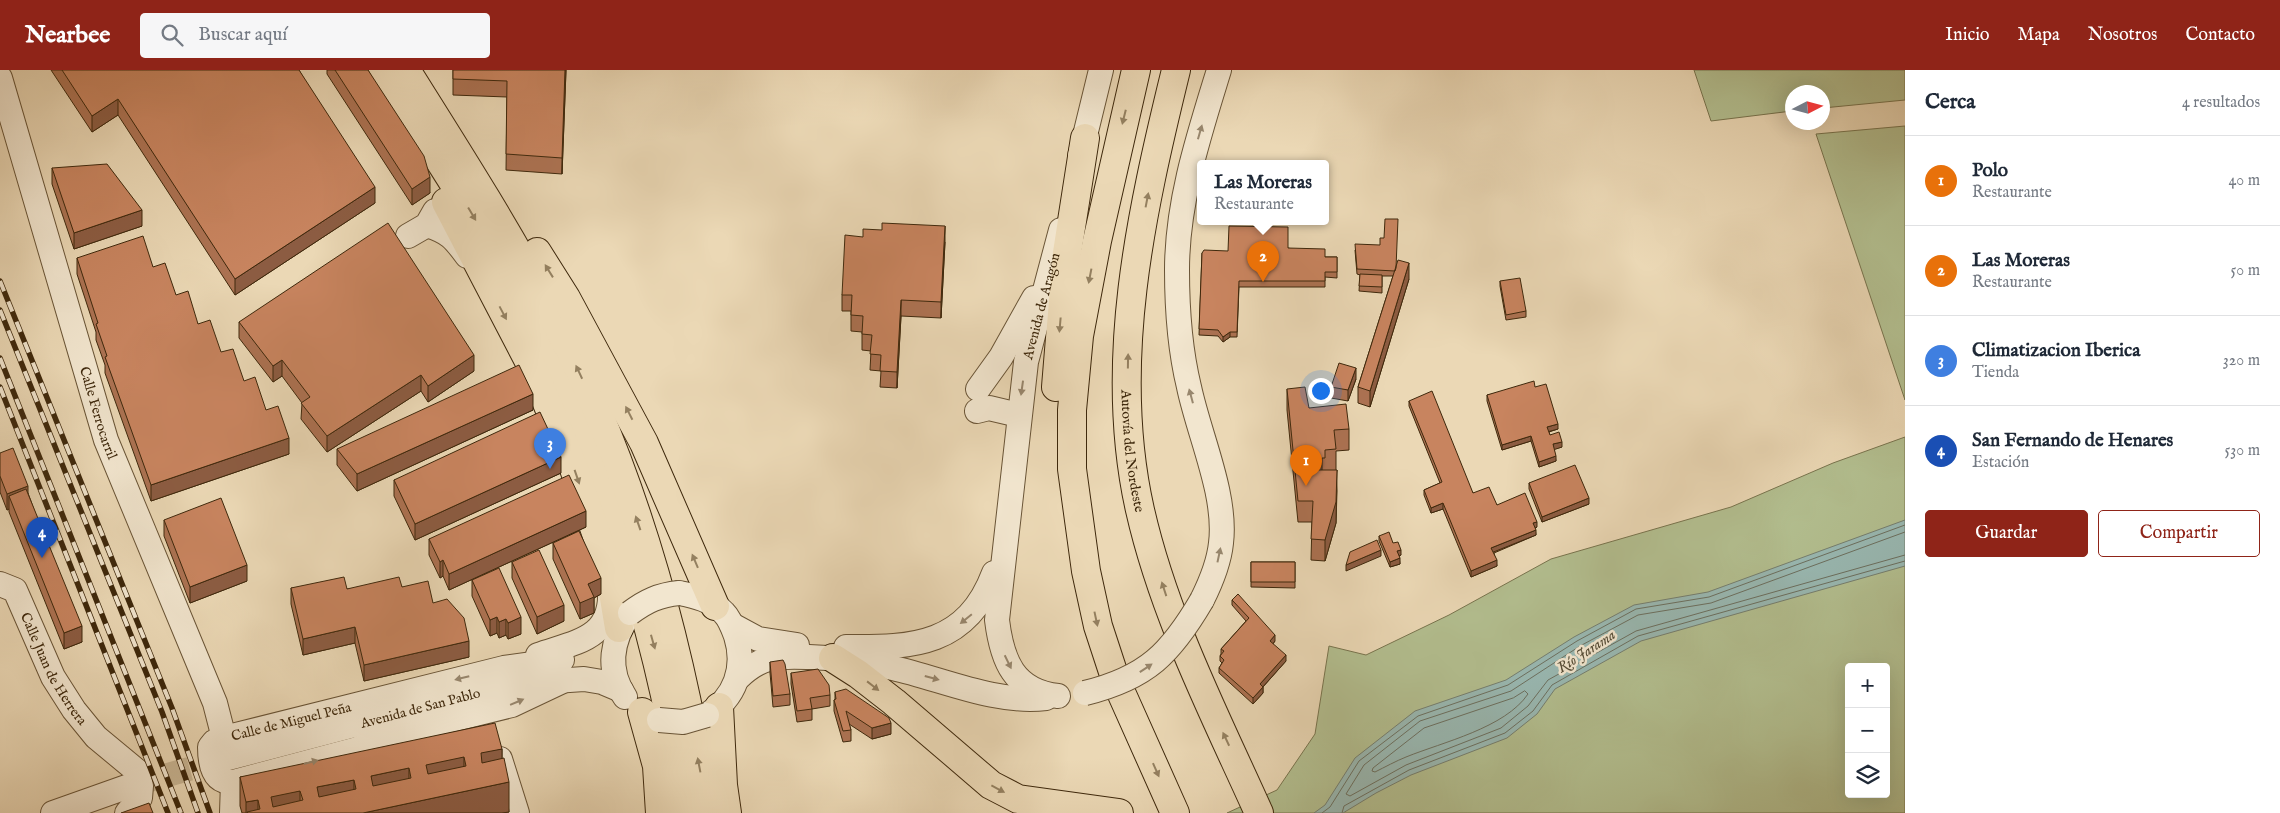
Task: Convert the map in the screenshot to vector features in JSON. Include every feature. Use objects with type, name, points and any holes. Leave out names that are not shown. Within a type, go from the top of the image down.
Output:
[{"type":"highway","points":[[372,70],[441,193],[532,367],[566,448],[610,574],[621,628]]},
{"type":"highway","points":[[380,70],[440,159],[530,317],[600,475],[633,572],[660,667],[687,813]]},
{"type":"highway","points":[[406,70],[468,169],[549,308],[587,389],[619,466],[653,567],[680,662],[707,813]]},
{"type":"highway","points":[[426,70],[566,298],[611,378],[644,443],[724,615]]},
{"type":"highway","points":[[1136,70],[1097,241],[1079,336],[1072,410],[1072,470],[1086,571],[1098,626],[1116,681],[1175,813]]},
{"type":"highway","name":"Autovía del Nordeste","points":[[1176,70],[1159,139],[1137,251],[1128,325],[1129,423],[1133,466],[1140,510],[1166,596],[1199,681],[1259,813]]},
{"type":"highway","points":[[1085,138],[1067,253],[1056,373],[1055,416],[1062,509],[1086,571]]},
{"type":"highway","points":[[833,658],[858,674],[894,702],[991,785],[1018,799],[1118,813]]},
{"type":"highway","points":[[713,711],[727,813]]},
{"type":"highway","points":[[650,716],[657,766],[660,813]]},
{"type":"street","name":"Avenida de Aragón","points":[[1058,696],[1042,694],[1026,686],[1016,676],[1006,661],[999,639],[996,620],[1018,415],[1026,362],[1101,70]]},
{"type":"street","points":[[621,628],[613,667],[621,690],[627,700],[650,716],[684,722],[713,711],[732,692],[739,677],[749,667],[772,657],[833,658],[894,668],[992,694],[1026,698],[1086,693],[1124,680],[1166,653],[1186,628],[1202,600],[1214,576],[1222,543],[1221,519],[1214,479],[1188,387],[1180,328],[1177,269],[1181,218],[1188,175],[1219,70]]},
{"type":"street","name":"Calle Ferrocarril","points":[[0,78],[106,440],[215,703],[223,749]]},
{"type":"street","points":[[441,193],[436,210],[418,231],[443,230],[454,237],[489,287]]},
{"type":"street","points":[[1018,415],[989,408],[977,400],[1051,268]]},
{"type":"street","name":"Avenida de Aragón","points":[[724,615],[748,636],[771,642],[864,648],[916,643],[941,636],[973,613],[987,592],[1005,546]]},
{"type":"street","points":[[507,676],[598,632],[609,612],[610,574]]},
{"type":"street","name":"Calle Juan de Herrera","points":[[0,584],[15,590],[54,677],[74,710],[96,737],[137,771],[141,786],[140,798],[127,813]]},
{"type":"street","points":[[232,813],[233,782],[357,750],[382,737],[489,729],[512,705],[621,628],[644,602],[661,595],[679,593],[698,597],[724,615],[739,646],[739,677]]},
{"type":"street","points":[[507,676],[564,670],[621,690]]},
{"type":"street","name":"Calle de Miguel Peña","points":[[233,782],[223,782],[216,777],[210,758],[210,747],[214,742],[223,749],[507,676]]},
{"type":"street","points":[[489,729],[517,813]]},
{"type":"street","points":[[53,813],[132,785]]},
{"type":"green space","points":[[1694,70],[1905,70],[1905,100],[1830,107],[1830,85],[1785,85],[1785,112],[1711,121]]},
{"type":"green space","points":[[1905,126],[1905,400],[1816,134]]},
{"type":"green space","points":[[1905,437],[1905,813],[1227,813],[1277,790],[1315,734],[1329,646],[1366,655],[1449,615],[1551,559],[1731,507],[1833,463]]},
{"type":"water","name":"Río Jarama","points":[[1905,520],[1905,566],[1641,641],[1555,689],[1537,714],[1507,738],[1411,775],[1343,813],[1314,813],[1325,805],[1355,758],[1415,711],[1506,680],[1574,637],[1634,605],[1708,592]]},
{"type":"building","points":[[62,70],[299,70],[375,187],[235,279],[118,99],[92,116]]},
{"type":"building","points":[[335,70],[368,70],[424,156],[430,177],[412,189]]},
{"type":"building","points":[[453,70],[565,70],[562,158],[506,154],[507,81],[453,79]]},
{"type":"building","points":[[107,164],[142,210],[74,233],[52,168]]},
{"type":"building","points":[[1385,219],[1398,219],[1395,271],[1357,269],[1355,244],[1380,245],[1380,238],[1384,238]]},
{"type":"building","points":[[388,223],[474,355],[428,386],[421,375],[327,436],[301,403],[310,397],[282,360],[273,366],[239,322]]},
{"type":"building","points":[[882,223],[945,226],[941,302],[901,300],[897,372],[880,371],[881,355],[870,354],[872,335],[862,334],[863,316],[851,315],[852,295],[842,295],[845,235],[863,237],[863,229],[882,230]]},
{"type":"building","points":[[1229,226],[1288,227],[1288,248],[1325,249],[1325,257],[1337,257],[1337,272],[1325,272],[1325,281],[1239,281],[1237,332],[1230,332],[1223,337],[1218,330],[1199,329],[1202,253],[1204,250],[1228,251]]},
{"type":"building","points":[[143,236],[153,267],[165,263],[176,295],[188,291],[198,324],[210,320],[221,352],[233,349],[244,381],[255,377],[266,410],[278,406],[289,438],[151,485],[105,357],[107,356],[96,324],[98,323],[77,258]]},
{"type":"building","points":[[1398,260],[1409,263],[1370,391],[1358,387]]},
{"type":"building","points":[[1360,274],[1382,275],[1382,287],[1359,286]]},
{"type":"building","points":[[1520,278],[1526,311],[1506,315],[1500,281]]},
{"type":"building","points":[[1339,363],[1356,368],[1348,390],[1331,387]]},
{"type":"building","points":[[519,365],[533,394],[357,474],[337,449]]},
{"type":"building","points":[[1534,381],[1535,387],[1546,384],[1558,424],[1547,427],[1550,435],[1559,432],[1562,442],[1553,444],[1556,456],[1539,462],[1531,436],[1502,445],[1487,395]]},
{"type":"building","points":[[1305,387],[1309,408],[1346,404],[1349,429],[1334,430],[1336,449],[1325,450],[1325,458],[1322,458],[1322,463],[1310,467],[1310,470],[1337,470],[1336,502],[1325,540],[1311,539],[1313,501],[1298,501],[1287,389]]},
{"type":"building","points":[[1432,391],[1473,493],[1489,487],[1497,505],[1525,493],[1537,522],[1533,523],[1536,530],[1491,548],[1497,560],[1471,571],[1443,503],[1431,508],[1424,490],[1442,482],[1409,401]]},
{"type":"building","points":[[540,412],[561,457],[415,524],[394,480]]},
{"type":"building","points":[[13,448],[28,486],[7,494],[0,476],[0,453]]},
{"type":"building","points":[[1575,465],[1589,498],[1542,517],[1529,483]]},
{"type":"building","points":[[569,475],[586,511],[449,574],[443,560],[440,562],[429,539]]},
{"type":"building","points":[[26,489],[82,626],[64,633],[9,496]]},
{"type":"building","points":[[221,498],[247,565],[190,587],[164,520]]},
{"type":"building","points":[[579,531],[601,578],[588,584],[594,597],[580,603],[553,543]]},
{"type":"building","points":[[1389,532],[1393,543],[1398,542],[1401,550],[1397,551],[1400,558],[1390,562],[1379,536]]},
{"type":"building","points":[[1377,540],[1381,550],[1346,565],[1350,552]]},
{"type":"building","points":[[539,550],[564,605],[537,617],[512,562]]},
{"type":"building","points":[[1251,562],[1295,562],[1295,582],[1251,582]]},
{"type":"building","points":[[499,568],[521,617],[508,623],[506,619],[499,622],[497,617],[490,620],[472,580]]},
{"type":"building","points":[[344,577],[347,589],[399,577],[402,587],[428,581],[433,603],[447,599],[464,618],[469,641],[364,665],[355,627],[303,639],[291,588]]},
{"type":"building","points":[[1238,594],[1275,635],[1270,641],[1286,655],[1260,684],[1263,687],[1253,698],[1219,668],[1224,660],[1220,656],[1224,651],[1221,649],[1249,618],[1232,600]]},
{"type":"building","points":[[783,660],[790,694],[773,696],[770,662]]},
{"type":"building","points":[[818,669],[829,685],[830,695],[810,698],[812,709],[797,711],[791,673]]},
{"type":"building","points":[[846,689],[889,718],[891,723],[872,728],[846,711],[851,730],[843,731],[834,700],[836,699],[835,692]]},
{"type":"building","points":[[495,723],[502,749],[481,753],[482,763],[504,758],[509,782],[363,813],[248,813],[260,809],[258,800],[246,802],[240,777]],"holes":[[[464,757],[466,766],[428,774],[426,765]],[[409,768],[411,778],[373,786],[371,776]],[[354,780],[356,789],[319,797],[317,787]],[[300,791],[303,800],[273,807],[271,797]]]},
{"type":"building","points":[[149,803],[153,813],[121,813]]},
{"type":"tunnel","points":[[132,785],[221,760]]},
{"type":"railway","points":[[0,281],[172,708],[210,813]]},
{"type":"railway","points":[[0,310],[162,712],[198,813]]},
{"type":"railway","points":[[0,358],[181,813]]},
{"type":"railway","points":[[0,387],[168,813]]},
{"type":"place","name":"Las Moreras","points":[[1263,282]]},
{"type":"place","name":"Climatizacion Iberica","points":[[550,469]]},
{"type":"place","name":"Polo","points":[[1306,486]]},
{"type":"place","name":"San Fernando de Henares","points":[[42,558]]}]
